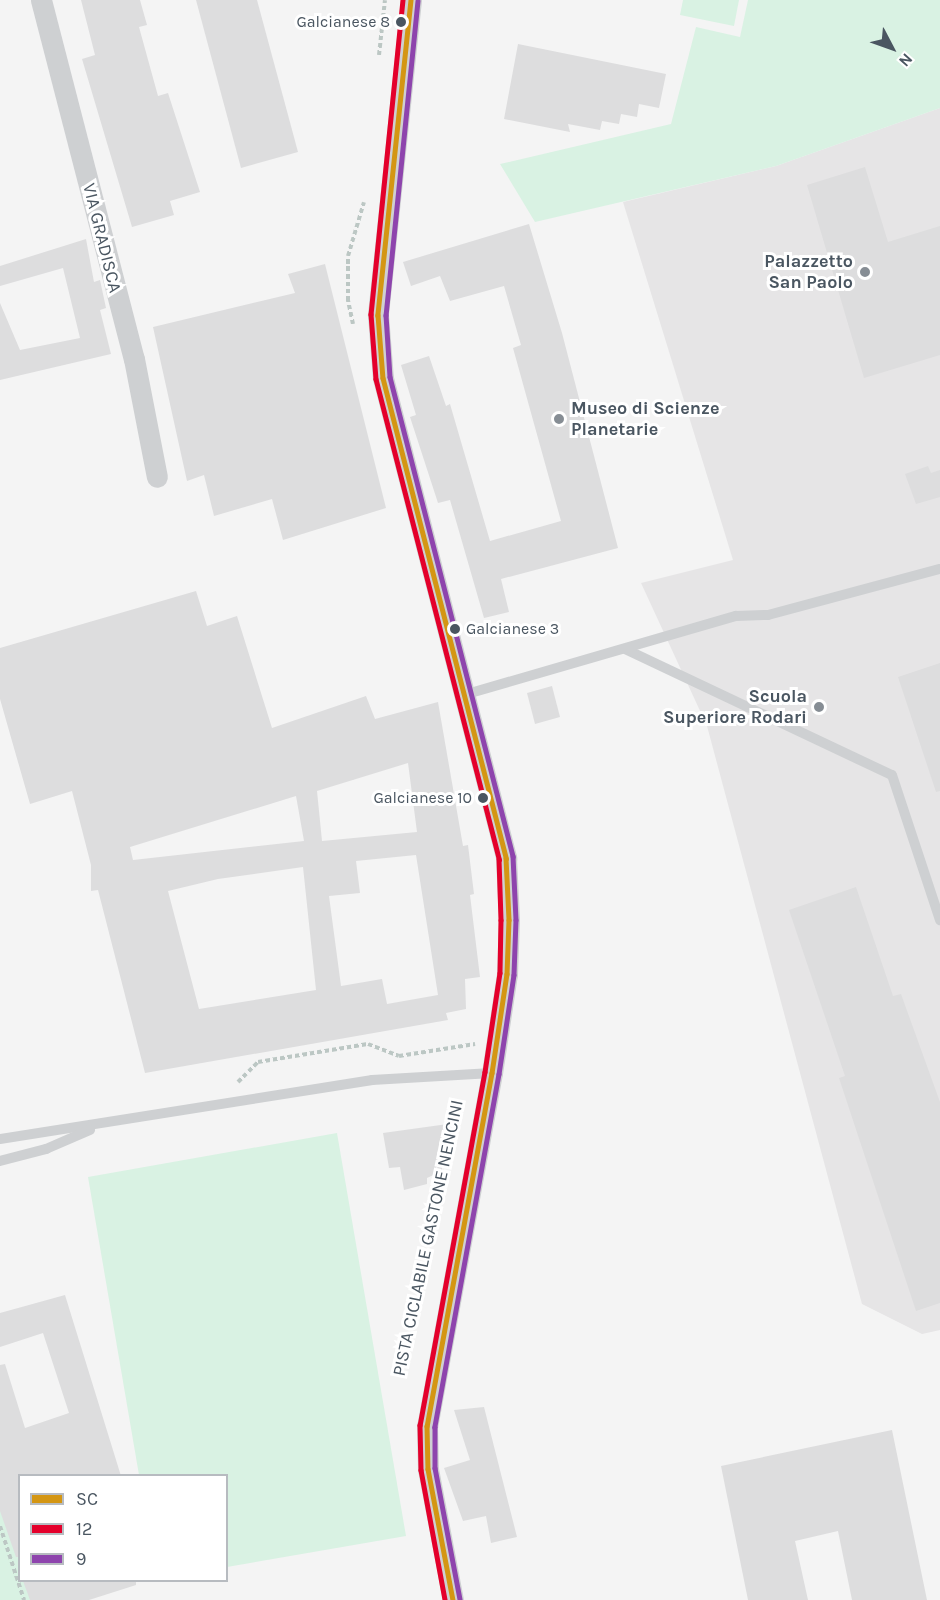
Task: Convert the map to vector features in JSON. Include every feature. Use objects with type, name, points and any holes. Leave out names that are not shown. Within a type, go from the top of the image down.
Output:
[{"type":"street","name":"VIA GRADISCA","points":[[41,0],[134,359],[157,477]]},
{"type":"street","points":[[411,0],[378,315],[383,378],[467,694],[506,858],[507,974],[483,1073],[427,1426],[428,1469],[453,1600]]},
{"type":"lane","points":[[467,694],[736,616],[768,615],[940,569]]},
{"type":"lane","points":[[625,649],[892,776],[940,920]]},
{"type":"lane","points":[[0,1139],[372,1080],[483,1073]]},
{"type":"lane","points":[[0,1161],[46,1149],[104,1124]]},
{"type":"path","points":[[379,57],[385,0]]},
{"type":"path","points":[[357,336],[348,302],[348,256],[365,194]]},
{"type":"path","points":[[478,1033],[476,1043],[483,1073]]},
{"type":"path","points":[[227,1084],[238,1082],[258,1062],[357,1045],[368,1044],[399,1056],[476,1043]]},
{"type":"path","points":[[0,1526],[18,1582]]},
{"type":"path","points":[[18,1582],[24,1600]]},
{"type":"shaded area","name":"Scuola Superiore Rodari","points":[[940,108],[940,1330],[922,1334],[862,1304],[707,726],[641,583],[733,560],[623,202],[776,166]]},
{"type":"green space","points":[[683,0],[739,0],[734,26],[680,15]]},
{"type":"green space","points":[[748,0],[940,0],[940,108],[776,166],[535,222],[500,164],[671,124],[696,27],[740,37]]},
{"type":"green space","points":[[337,1133],[406,1536],[228,1567],[228,1474],[139,1474],[88,1177]]},
{"type":"green space","points":[[0,1453],[18,1510],[18,1582],[41,1582],[48,1600],[0,1600]]},
{"type":"building","points":[[81,0],[140,0],[147,25],[139,27],[158,96],[168,93],[200,192],[170,201],[174,215],[132,227],[82,59],[95,55]]},
{"type":"building","points":[[196,0],[257,0],[298,152],[241,168]]},
{"type":"building","points":[[518,44],[666,74],[659,108],[639,104],[637,117],[621,114],[619,124],[602,121],[600,130],[568,124],[570,132],[504,119]]},
{"type":"building","name":"Palazzetto San Paolo","points":[[865,167],[888,242],[940,226],[940,355],[864,378],[807,185]]},
{"type":"building","points":[[529,224],[562,333],[618,548],[501,579],[509,612],[484,618],[450,500],[438,503],[410,417],[416,415],[401,365],[429,356],[446,406],[450,404],[490,541],[561,521],[513,348],[521,345],[504,286],[450,301],[440,276],[411,286],[403,262]]},
{"type":"building","points":[[86,239],[94,282],[100,280],[106,308],[100,310],[111,354],[0,380],[0,303],[20,350],[80,338],[63,268],[0,286],[0,266]]},
{"type":"building","points":[[325,264],[386,508],[283,540],[272,499],[214,516],[204,475],[187,481],[153,327],[295,293],[288,274]]},
{"type":"building","points":[[928,466],[931,473],[940,470],[940,497],[916,504],[905,474]]},
{"type":"building","points":[[196,591],[207,626],[237,616],[272,728],[366,696],[375,719],[438,702],[463,846],[468,845],[474,894],[470,895],[480,977],[465,979],[466,1009],[446,1013],[448,1020],[145,1073],[98,890],[91,891],[91,865],[72,791],[30,804],[0,699],[0,648]],"holes":[[[408,763],[417,832],[322,841],[317,791]],[[296,796],[304,841],[133,860],[130,847]],[[416,855],[438,995],[387,1004],[382,979],[341,986],[329,896],[360,893],[356,861]],[[303,867],[316,990],[199,1009],[168,891],[218,879]]]},
{"type":"building","points":[[940,663],[940,791],[936,792],[898,677]]},
{"type":"building","points":[[552,686],[560,717],[535,724],[527,693]]},
{"type":"building","points":[[856,887],[893,996],[901,994],[940,1102],[940,1303],[916,1311],[839,1078],[845,1076],[789,910]]},
{"type":"building","points":[[455,1123],[449,1159],[442,1160],[442,1171],[427,1178],[427,1184],[404,1190],[400,1167],[389,1168],[383,1133]]},
{"type":"building","points":[[65,1295],[120,1474],[18,1474],[18,1557],[16,1557],[0,1511],[0,1365],[5,1364],[25,1428],[69,1413],[43,1333],[0,1347],[0,1313]]},
{"type":"building","points":[[484,1407],[517,1537],[491,1543],[486,1516],[463,1521],[444,1468],[470,1460],[454,1410]]},
{"type":"building","points":[[892,1430],[927,1600],[852,1600],[838,1531],[795,1541],[808,1600],[748,1600],[721,1466]]},
{"type":"building","points":[[23,1582],[136,1582],[136,1585],[89,1600],[30,1600]]},
{"type":"transit line","name":"12","points":[[403,0],[371,314],[376,379],[499,859],[501,920],[500,973],[485,1072],[420,1425],[421,1470],[445,1600]]},
{"type":"transit line","name":"SC","points":[[411,0],[378,315],[383,378],[506,858],[509,920],[507,974],[492,1073],[427,1426],[428,1469],[453,1600]]},
{"type":"transit line","name":"9","points":[[418,1],[386,315],[390,377],[513,856],[516,920],[514,975],[499,1074],[435,1427],[435,1468],[460,1599]]},
{"type":"place","name":"Galcianese 8","points":[[401,22]]},
{"type":"place","name":"Palazzetto San Paolo","points":[[865,272]]},
{"type":"place","name":"Museo di Scienze Planetarie","points":[[559,419]]},
{"type":"place","name":"Galcianese 3","points":[[455,629]]},
{"type":"place","name":"Scuola Superiore Rodari","points":[[819,707]]},
{"type":"place","name":"Galcianese 10","points":[[483,798]]}]
